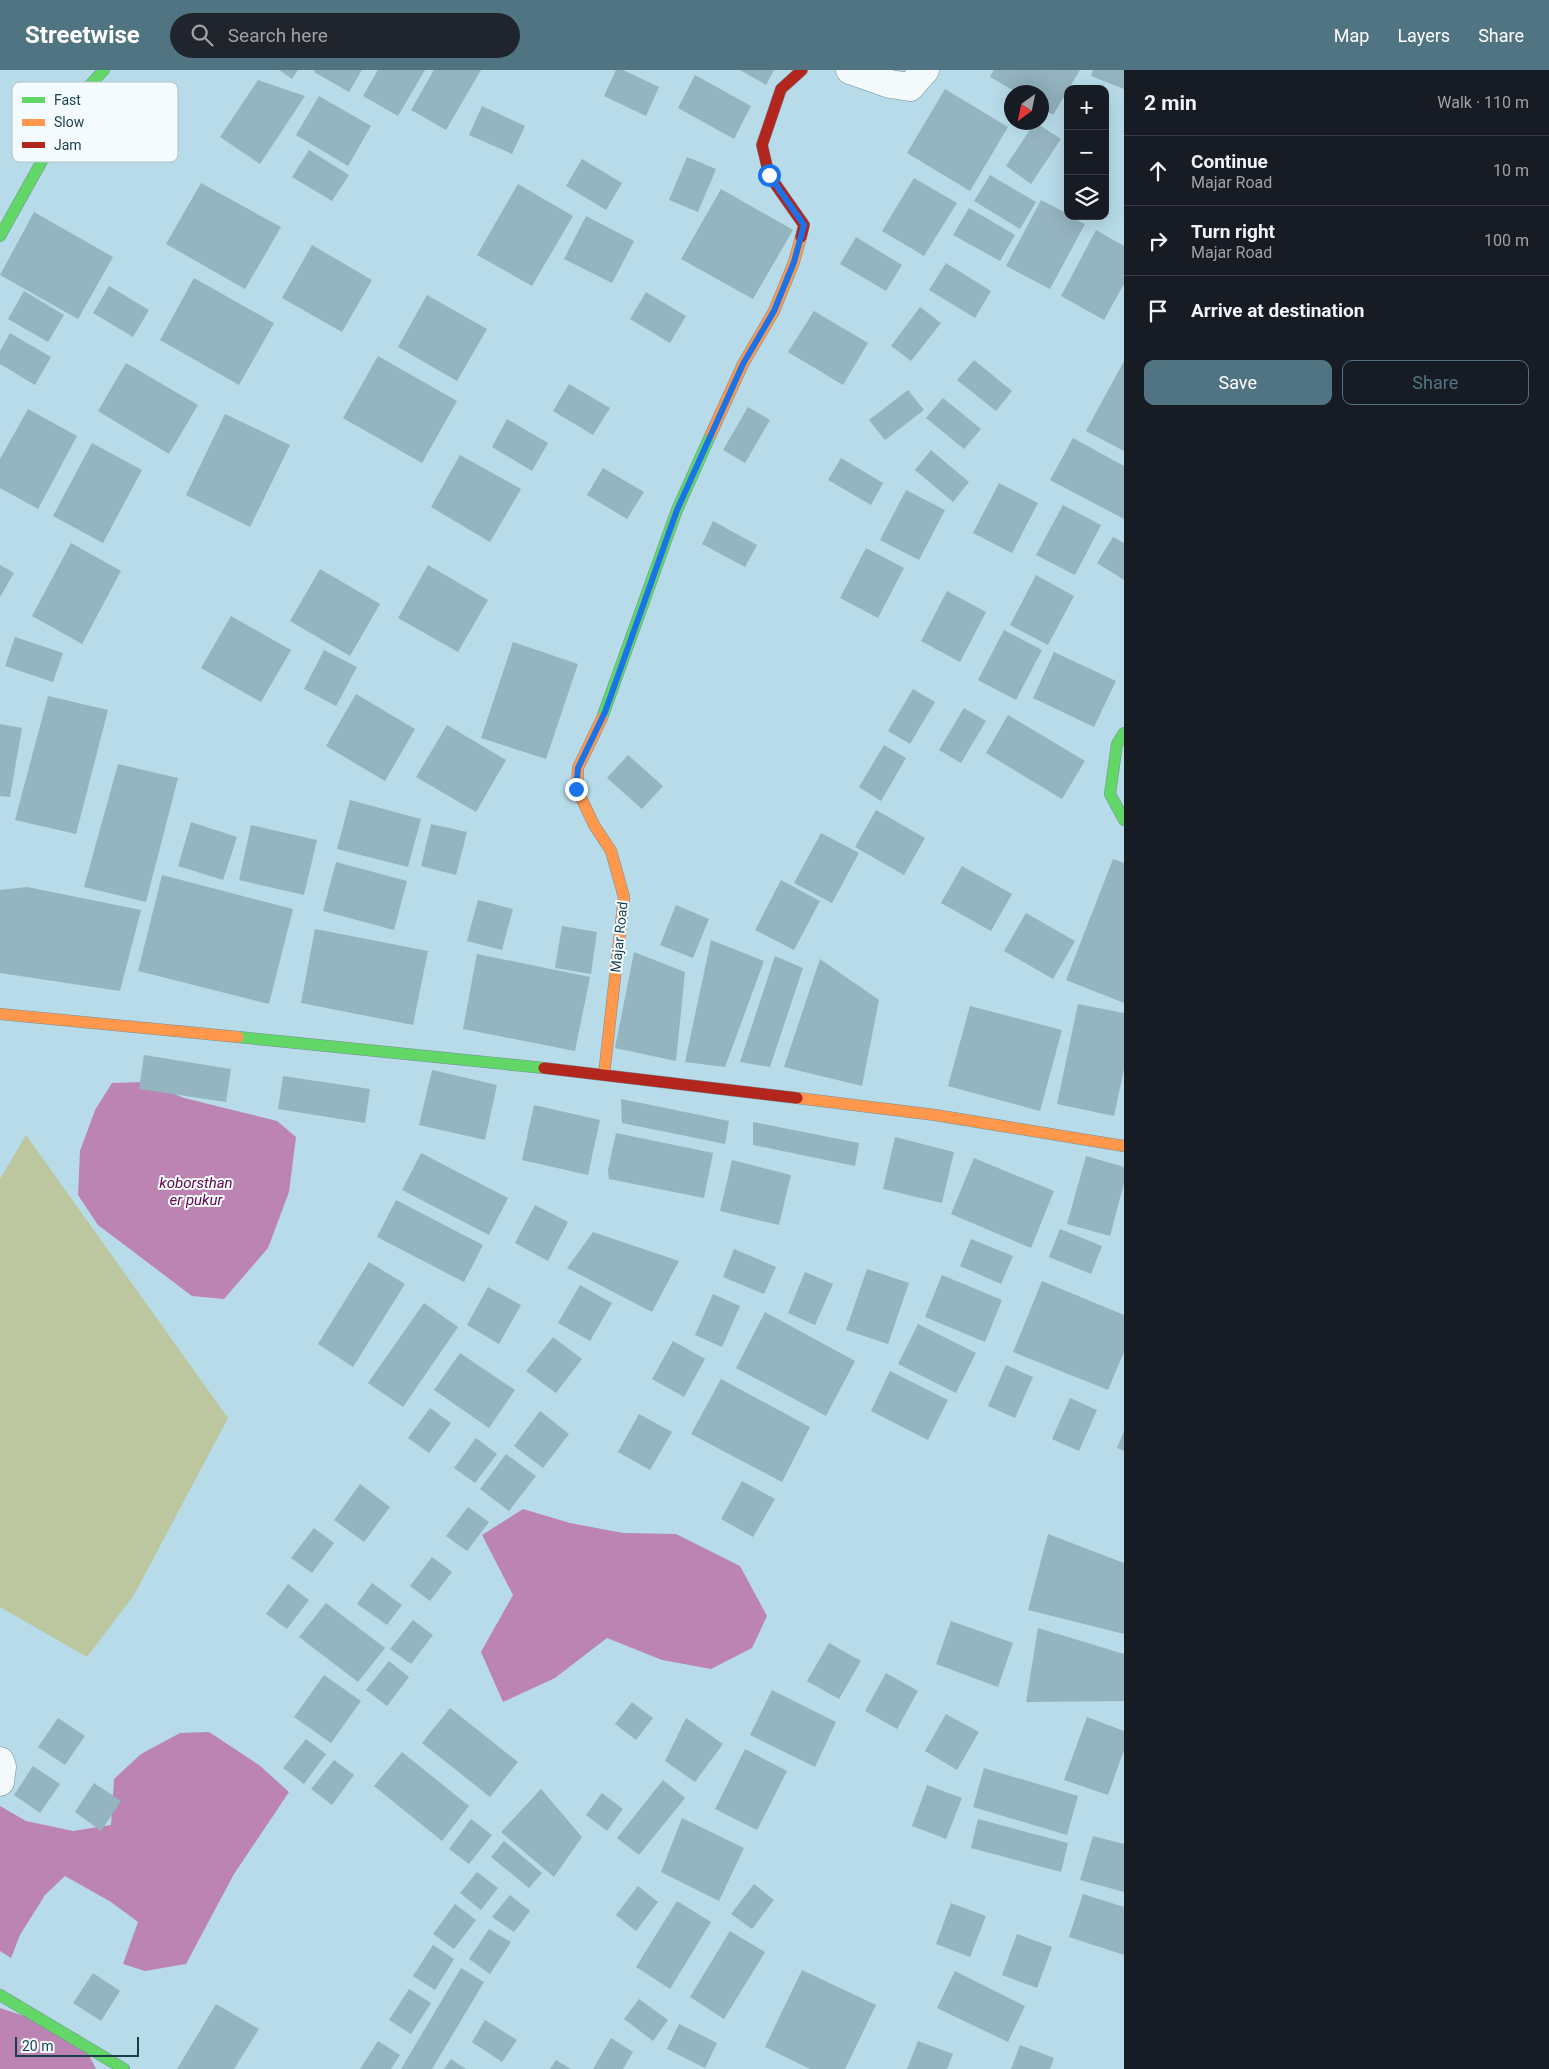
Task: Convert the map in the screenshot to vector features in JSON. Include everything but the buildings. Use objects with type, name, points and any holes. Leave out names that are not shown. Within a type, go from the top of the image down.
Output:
[{"type":"street","points":[[93,82],[104,70]]},
{"type":"street","name":"Majar Road","points":[[604,1075],[624,897],[611,851],[594,825],[576,789],[578,768],[605,712],[677,510],[743,364],[774,311],[794,262],[804,225],[769,175],[762,145],[780,89],[802,70]]},
{"type":"street","points":[[850,70],[890,84],[910,86],[925,70]]},
{"type":"street","points":[[0,236],[41,162]]},
{"type":"street","points":[[1124,732],[1117,744],[1110,794],[1124,820]]},
{"type":"street","points":[[0,1014],[502,1063],[934,1115],[1124,1146]]},
{"type":"street","points":[[0,1760],[2,1767],[0,1782]]},
{"type":"street","points":[[0,1995],[124,2069]]},
{"type":"green space","points":[[26,1135],[228,1418],[134,1595],[87,1657],[0,1607],[0,1179]]},
{"type":"water","name":"koborsthan er pukur","points":[[145,1082],[184,1098],[277,1121],[296,1137],[289,1192],[268,1248],[224,1299],[192,1296],[98,1225],[78,1195],[80,1151],[95,1110],[112,1083]]},
{"type":"water","points":[[523,1509],[570,1523],[623,1533],[676,1534],[740,1566],[767,1616],[752,1648],[711,1669],[662,1660],[607,1638],[555,1678],[503,1702],[481,1652],[513,1595],[482,1535]]},
{"type":"water","points":[[209,1732],[259,1765],[289,1792],[234,1874],[186,1964],[145,1971],[123,1964],[138,1922],[111,1902],[65,1876],[45,1895],[20,1935],[11,1958],[0,1951],[0,1806],[26,1821],[73,1831],[111,1825],[114,1779],[141,1754],[180,1733]]},
{"type":"water","points":[[0,2008],[78,2034],[96,2069],[0,2069]]},
{"type":"traffic: fast","points":[[93,82],[104,70]]},
{"type":"traffic: fast","points":[[0,236],[41,162]]},
{"type":"traffic: fast","points":[[602,718],[677,510],[711,434]]},
{"type":"traffic: fast","points":[[1124,733],[1117,744],[1110,794],[1124,820]]},
{"type":"traffic: fast","points":[[238,1037],[544,1068]]},
{"type":"traffic: fast","points":[[0,1995],[124,2069]]},
{"type":"traffic: slow","points":[[711,434],[743,364],[774,311],[794,262],[801,237]]},
{"type":"traffic: slow","points":[[602,718],[578,768],[577,789],[594,825],[611,851],[624,897],[604,1075]]},
{"type":"traffic: slow","points":[[0,1014],[238,1037]]},
{"type":"traffic: slow","points":[[797,1098],[935,1115],[1124,1146]]},
{"type":"traffic: jam","points":[[801,237],[804,225],[769,175],[762,145],[781,89],[802,70]]},
{"type":"traffic: jam","points":[[544,1068],[797,1098]]},
{"type":"route","points":[[576,789],[578,768],[605,712],[677,510],[743,364],[774,311],[794,262],[804,225],[769,175]]}]
